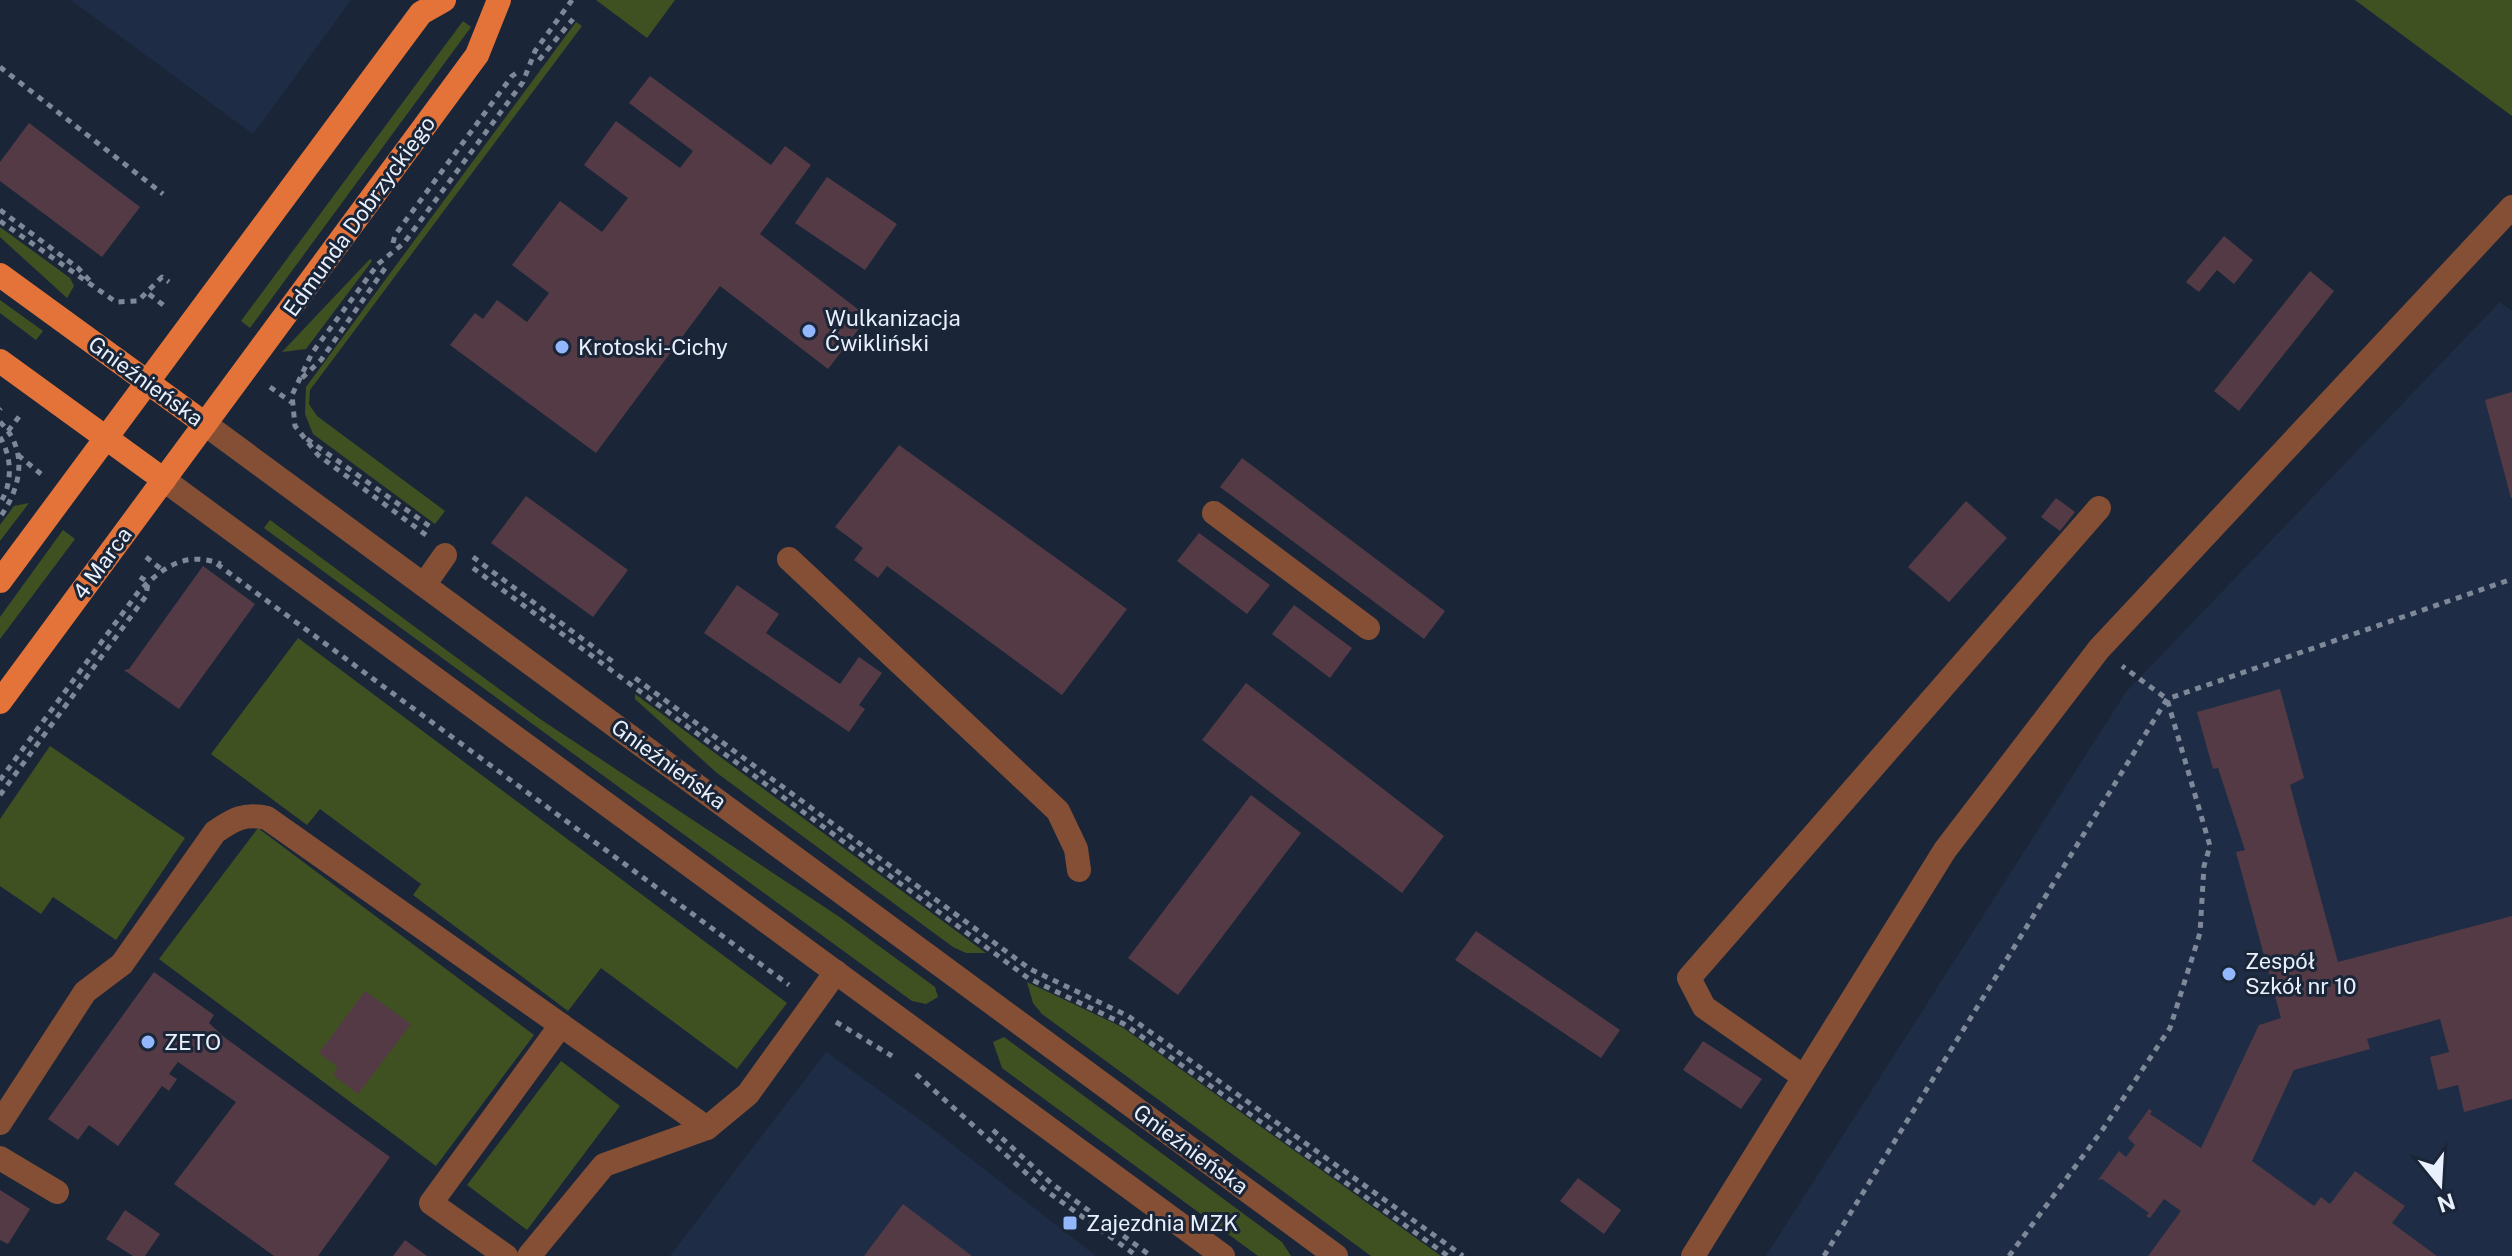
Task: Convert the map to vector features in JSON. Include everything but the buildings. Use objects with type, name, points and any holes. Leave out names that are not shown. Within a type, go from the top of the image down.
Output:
[{"type":"main road","points":[[0,581],[421,13],[444,0]]},
{"type":"main road","name":"Edmunda Dobrzyckiego","points":[[205,424],[477,55],[499,0]]},
{"type":"main road","name":"Gnieźnieńska","points":[[0,275],[205,424]]},
{"type":"main road","points":[[0,361],[164,480]]},
{"type":"main road","name":"4 Marca","points":[[0,702],[205,424]]},
{"type":"street","points":[[1693,1256],[1945,850],[2099,649],[2512,207]]},
{"type":"street","name":"Gnieźnieńska","points":[[205,424],[1336,1256]]},
{"type":"street","points":[[164,480],[1223,1256]]},
{"type":"street","points":[[1804,1077],[1704,1007],[1689,978],[2099,508]]},
{"type":"street","points":[[1214,513],[1368,628]]},
{"type":"street","points":[[424,585],[451,547]]},
{"type":"street","points":[[789,559],[1058,811],[1076,849],[1079,870]]},
{"type":"street","points":[[0,1123],[85,992],[122,964],[215,832],[234,818],[249,814],[267,818],[707,1128]]},
{"type":"street","points":[[529,1256],[604,1165],[707,1128],[748,1094],[836,972]]},
{"type":"street","points":[[506,1256],[431,1203],[561,1025]]},
{"type":"street","points":[[0,1158],[57,1192]]},
{"type":"path","points":[[572,0],[535,51],[523,82],[404,243],[378,264],[312,353],[291,402],[292,419],[302,437],[323,448],[451,547],[616,664]]},
{"type":"path","points":[[539,60],[573,19]]},
{"type":"path","points":[[0,67],[163,194]]},
{"type":"path","points":[[393,243],[395,235],[512,76],[520,71]]},
{"type":"path","points":[[0,210],[78,268],[93,285]]},
{"type":"path","points":[[0,221],[73,275],[109,297],[126,303],[138,301],[149,294],[162,277],[169,282]]},
{"type":"path","points":[[298,381],[321,360],[387,271],[388,264]]},
{"type":"path","points":[[149,294],[155,298]]},
{"type":"path","points":[[104,304],[109,297]]},
{"type":"path","points":[[288,373],[298,381]]},
{"type":"path","points":[[273,389],[291,402]]},
{"type":"path","points":[[8,431],[16,421]]},
{"type":"path","points":[[0,422],[8,431],[18,455],[15,493],[0,517]]},
{"type":"path","points":[[0,437],[7,451],[12,475],[0,503]]},
{"type":"path","points":[[297,445],[302,437]]},
{"type":"path","points":[[18,455],[35,468]]},
{"type":"path","points":[[0,780],[148,582],[161,569],[188,559],[213,561],[797,990]]},
{"type":"path","points":[[155,564],[161,569]]},
{"type":"path","points":[[140,577],[148,582]]},
{"type":"path","points":[[1824,1256],[2167,699],[2512,579]]},
{"type":"path","points":[[0,795],[146,596],[148,582]]},
{"type":"path","points":[[2009,1256],[2103,1129],[2170,1028],[2200,933],[2204,866],[2210,846],[2167,699],[2121,665]]},
{"type":"path","points":[[606,667],[1028,978],[1124,1024],[1448,1256]]},
{"type":"path","points":[[635,678],[1030,969],[1128,1016],[1463,1256]]},
{"type":"path","points":[[838,1014],[892,1046]]},
{"type":"path","points":[[828,1017],[899,1060]]},
{"type":"path","points":[[909,1068],[1045,1190],[1137,1256]]},
{"type":"path","points":[[981,1119],[1051,1183],[1151,1256]]},
{"type":"shaded area","points":[[71,0],[351,0],[253,134]]},
{"type":"shaded area","name":"Zespół Szkół nr 10","points":[[2500,302],[2512,311],[2512,1256],[1766,1256],[2126,692]]},
{"type":"shaded area","points":[[826,1052],[930,1127],[1096,1256],[670,1256]]},
{"type":"green space","points":[[596,0],[675,0],[647,38]]},
{"type":"green space","points":[[2355,0],[2512,0],[2512,116]]},
{"type":"green space","points":[[463,21],[471,27],[250,328],[241,321]]},
{"type":"green space","points":[[576,22],[582,26],[310,390],[309,404],[317,416],[445,511],[435,524],[313,434],[305,414],[306,387]]},
{"type":"green space","points":[[0,227],[70,278],[74,286],[67,298],[0,237]]},
{"type":"green space","points":[[370,259],[372,261],[306,349],[282,352]]},
{"type":"green space","points":[[0,300],[43,331],[36,340],[0,313]]},
{"type":"green space","points":[[29,503],[0,541],[0,525],[14,506]]},
{"type":"green space","points":[[270,520],[540,719],[838,916],[935,987],[938,997],[926,1004],[912,1001],[264,528]]},
{"type":"green space","points":[[63,530],[75,539],[0,639],[0,617]]},
{"type":"green space","points":[[298,638],[787,1003],[737,1069],[601,968],[568,1011],[413,895],[421,884],[320,809],[307,825],[211,754]]},
{"type":"green space","points":[[635,694],[986,953],[966,953],[953,947],[717,773],[635,699]]},
{"type":"green space","points":[[50,746],[185,838],[116,940],[53,897],[41,914],[0,886],[0,819]]},
{"type":"green space","points":[[258,828],[534,1035],[436,1166],[159,959]]},
{"type":"green space","points":[[1027,982],[1122,1027],[1441,1256],[1371,1256],[1042,1014],[1033,1003]]},
{"type":"green space","points":[[1004,1037],[1282,1242],[1291,1256],[1258,1256],[1002,1068],[993,1042]]},
{"type":"green space","points":[[561,1061],[620,1106],[527,1230],[467,1185]]},
{"type":"place","name":"Wulkanizacja Ćwikliński","points":[[809,331]]},
{"type":"place","name":"Krotoski-Cichy","points":[[562,347]]},
{"type":"place","name":"Zespół Szkół nr 10","points":[[2229,974]]},
{"type":"place","name":"ZETO","points":[[148,1042]]},
{"type":"place","name":"Zajezdnia MZK","points":[[1070,1223]]}]
